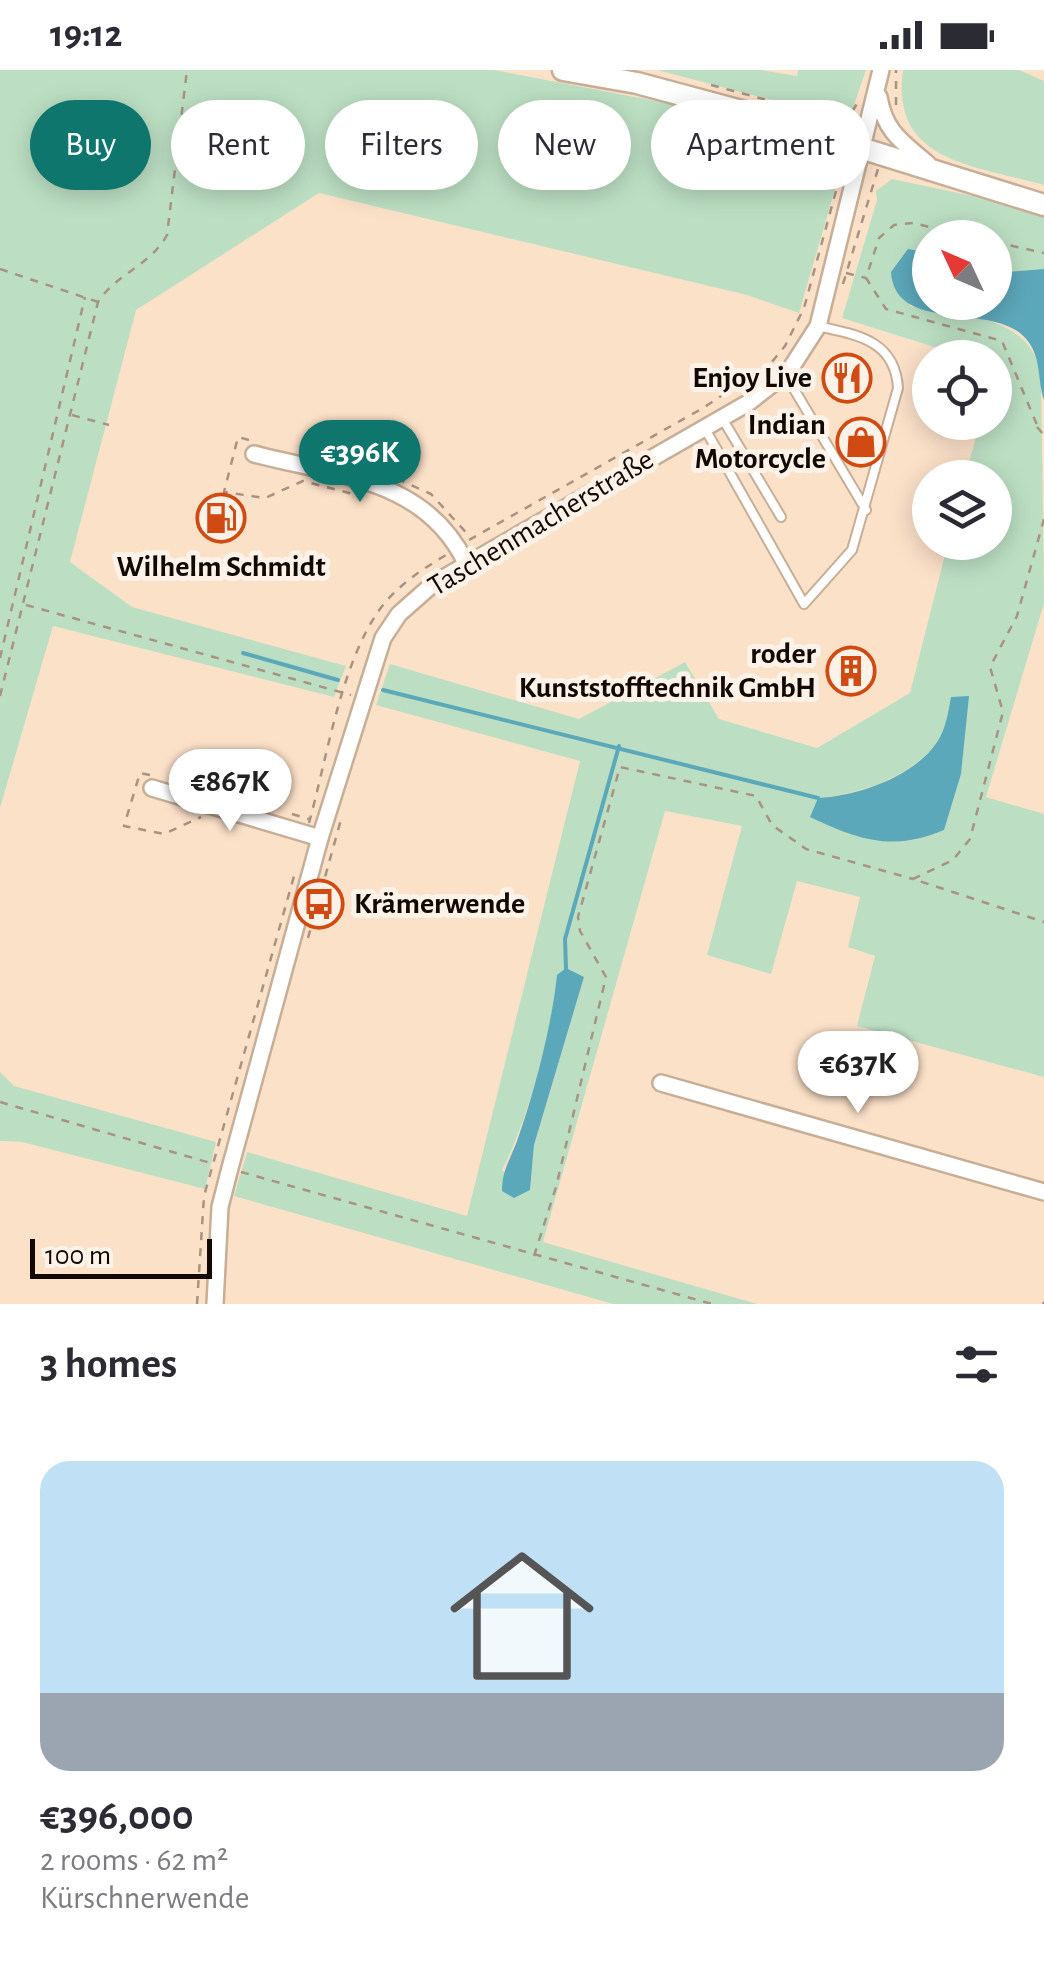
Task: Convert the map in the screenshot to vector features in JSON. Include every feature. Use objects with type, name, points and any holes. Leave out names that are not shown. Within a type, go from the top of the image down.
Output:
[{"type":"main road","points":[[563,70],[637,83],[695,100]]},
{"type":"main road","points":[[872,152],[1044,205]]},
{"type":"street","name":"Taschenmacherstraße","points":[[216,1304],[218,1226],[229,1168],[313,836],[383,638],[398,614],[466,563],[722,417],[785,374],[806,350],[841,271],[872,152],[870,89],[882,70]]},
{"type":"street","points":[[870,89],[891,133],[934,171]]},
{"type":"street","points":[[254,454],[404,494],[440,520],[466,563]]},
{"type":"street","points":[[152,788],[313,836]]},
{"type":"street","points":[[660,1083],[1044,1192]]},
{"type":"lane","points":[[704,427],[804,604],[845,563],[866,510],[898,388],[897,369],[875,342],[818,326]]},
{"type":"lane","points":[[785,374],[866,510]]},
{"type":"lane","points":[[722,417],[781,518]]},
{"type":"lane","points":[[752,508],[770,498]]},
{"type":"path","points":[[0,696],[26,605],[98,302],[105,292],[157,252],[167,235],[187,70]]},
{"type":"path","points":[[896,70],[896,110]]},
{"type":"path","points":[[862,100],[870,89]]},
{"type":"path","points":[[752,95],[770,100]]},
{"type":"path","points":[[841,292],[841,271],[872,152]]},
{"type":"path","points":[[313,836],[355,660],[382,606],[400,586],[458,547],[703,408],[771,363],[785,346],[804,308],[836,190]]},
{"type":"path","points":[[866,278],[879,238],[894,224],[912,224]]},
{"type":"path","points":[[1012,246],[1044,253]]},
{"type":"path","points":[[0,269],[98,302]]},
{"type":"path","points":[[841,271],[866,278],[886,309],[1002,341],[1036,426],[1044,435]]},
{"type":"path","points":[[0,658],[85,298]]},
{"type":"path","points":[[72,414],[109,424]]},
{"type":"path","points":[[1036,426],[1044,426]]},
{"type":"path","points":[[914,879],[953,860],[970,839],[1003,712],[990,667],[1017,616],[1044,519]]},
{"type":"path","points":[[26,605],[362,698]]},
{"type":"path","points":[[534,1256],[556,1186],[606,977],[580,931],[578,917],[620,767],[756,796],[772,825],[806,849],[1044,922]]},
{"type":"path","points":[[308,939],[344,810]]},
{"type":"path","points":[[196,1304],[204,1196],[229,1168],[298,862]]},
{"type":"path","points":[[0,1102],[712,1304]]},
{"type":"path","points":[[229,1168],[239,1185]]},
{"type":"green space","points":[[0,70],[494,70],[651,100],[651,190],[835,190],[799,313],[747,295],[319,193],[136,310],[70,562],[132,607],[346,666],[334,697],[53,626],[0,808]]},
{"type":"green space","points":[[657,70],[761,70],[797,76],[798,70],[866,70],[856,100],[772,100]]},
{"type":"green space","points":[[903,70],[1019,70],[1044,81],[1044,185],[966,164],[924,142],[910,124],[902,101]]},
{"type":"green space","points":[[892,179],[1044,211],[1044,269],[1012,272],[1012,220],[912,220],[910,306],[912,320],[985,320],[1006,328],[1022,338],[1041,372],[1044,603],[986,797],[1044,814],[1044,1077],[857,1026],[875,956],[848,947],[860,897],[797,881],[771,974],[707,955],[742,826],[665,811],[543,1242],[757,1304],[613,1304],[234,1196],[247,1152],[467,1216],[580,761],[376,705],[390,664],[579,719],[685,662],[719,719],[817,748],[910,693],[944,560],[1012,560],[1012,460],[970,460],[975,440],[1012,440],[1012,340],[912,340],[842,318],[877,200],[876,191]],"holes":[[[951,697],[944,830],[905,841],[876,838],[818,798],[866,788],[914,765],[940,737]],[[557,975],[584,977],[534,1145],[530,1190],[502,1170],[537,1075]]]},
{"type":"green space","points":[[0,1072],[14,1086],[216,1142],[205,1189],[22,1142],[0,1141]]},
{"type":"water","points":[[908,249],[912,250],[912,305],[897,292],[891,272]]},
{"type":"water","points":[[1044,269],[1044,400],[1035,354],[1027,340],[1012,328],[981,320],[1012,320],[1012,272]]},
{"type":"water","points":[[969,696],[961,774],[944,830],[892,842],[860,837],[810,817],[818,798],[867,789],[914,765],[940,737],[951,697]]},
{"type":"water","points":[[566,968],[584,977],[534,1145],[530,1190],[514,1198],[502,1191],[503,1177],[536,1081],[557,975]]},
{"type":"waterway","points":[[243,653],[338,680]]},
{"type":"waterway","points":[[383,690],[818,798]]},
{"type":"waterway","points":[[566,968],[565,939],[619,746]]},
{"type":"place","name":"Enjoy Live","points":[[847,378]]},
{"type":"place","name":"Indian Motorcycle","points":[[861,442]]},
{"type":"place","name":"Wilhelm Schmidt","points":[[221,518]]},
{"type":"place","name":"roder Kunststofftechnik GmbH","points":[[851,671]]},
{"type":"place","name":"Krämerwende","points":[[319,904]]}]
